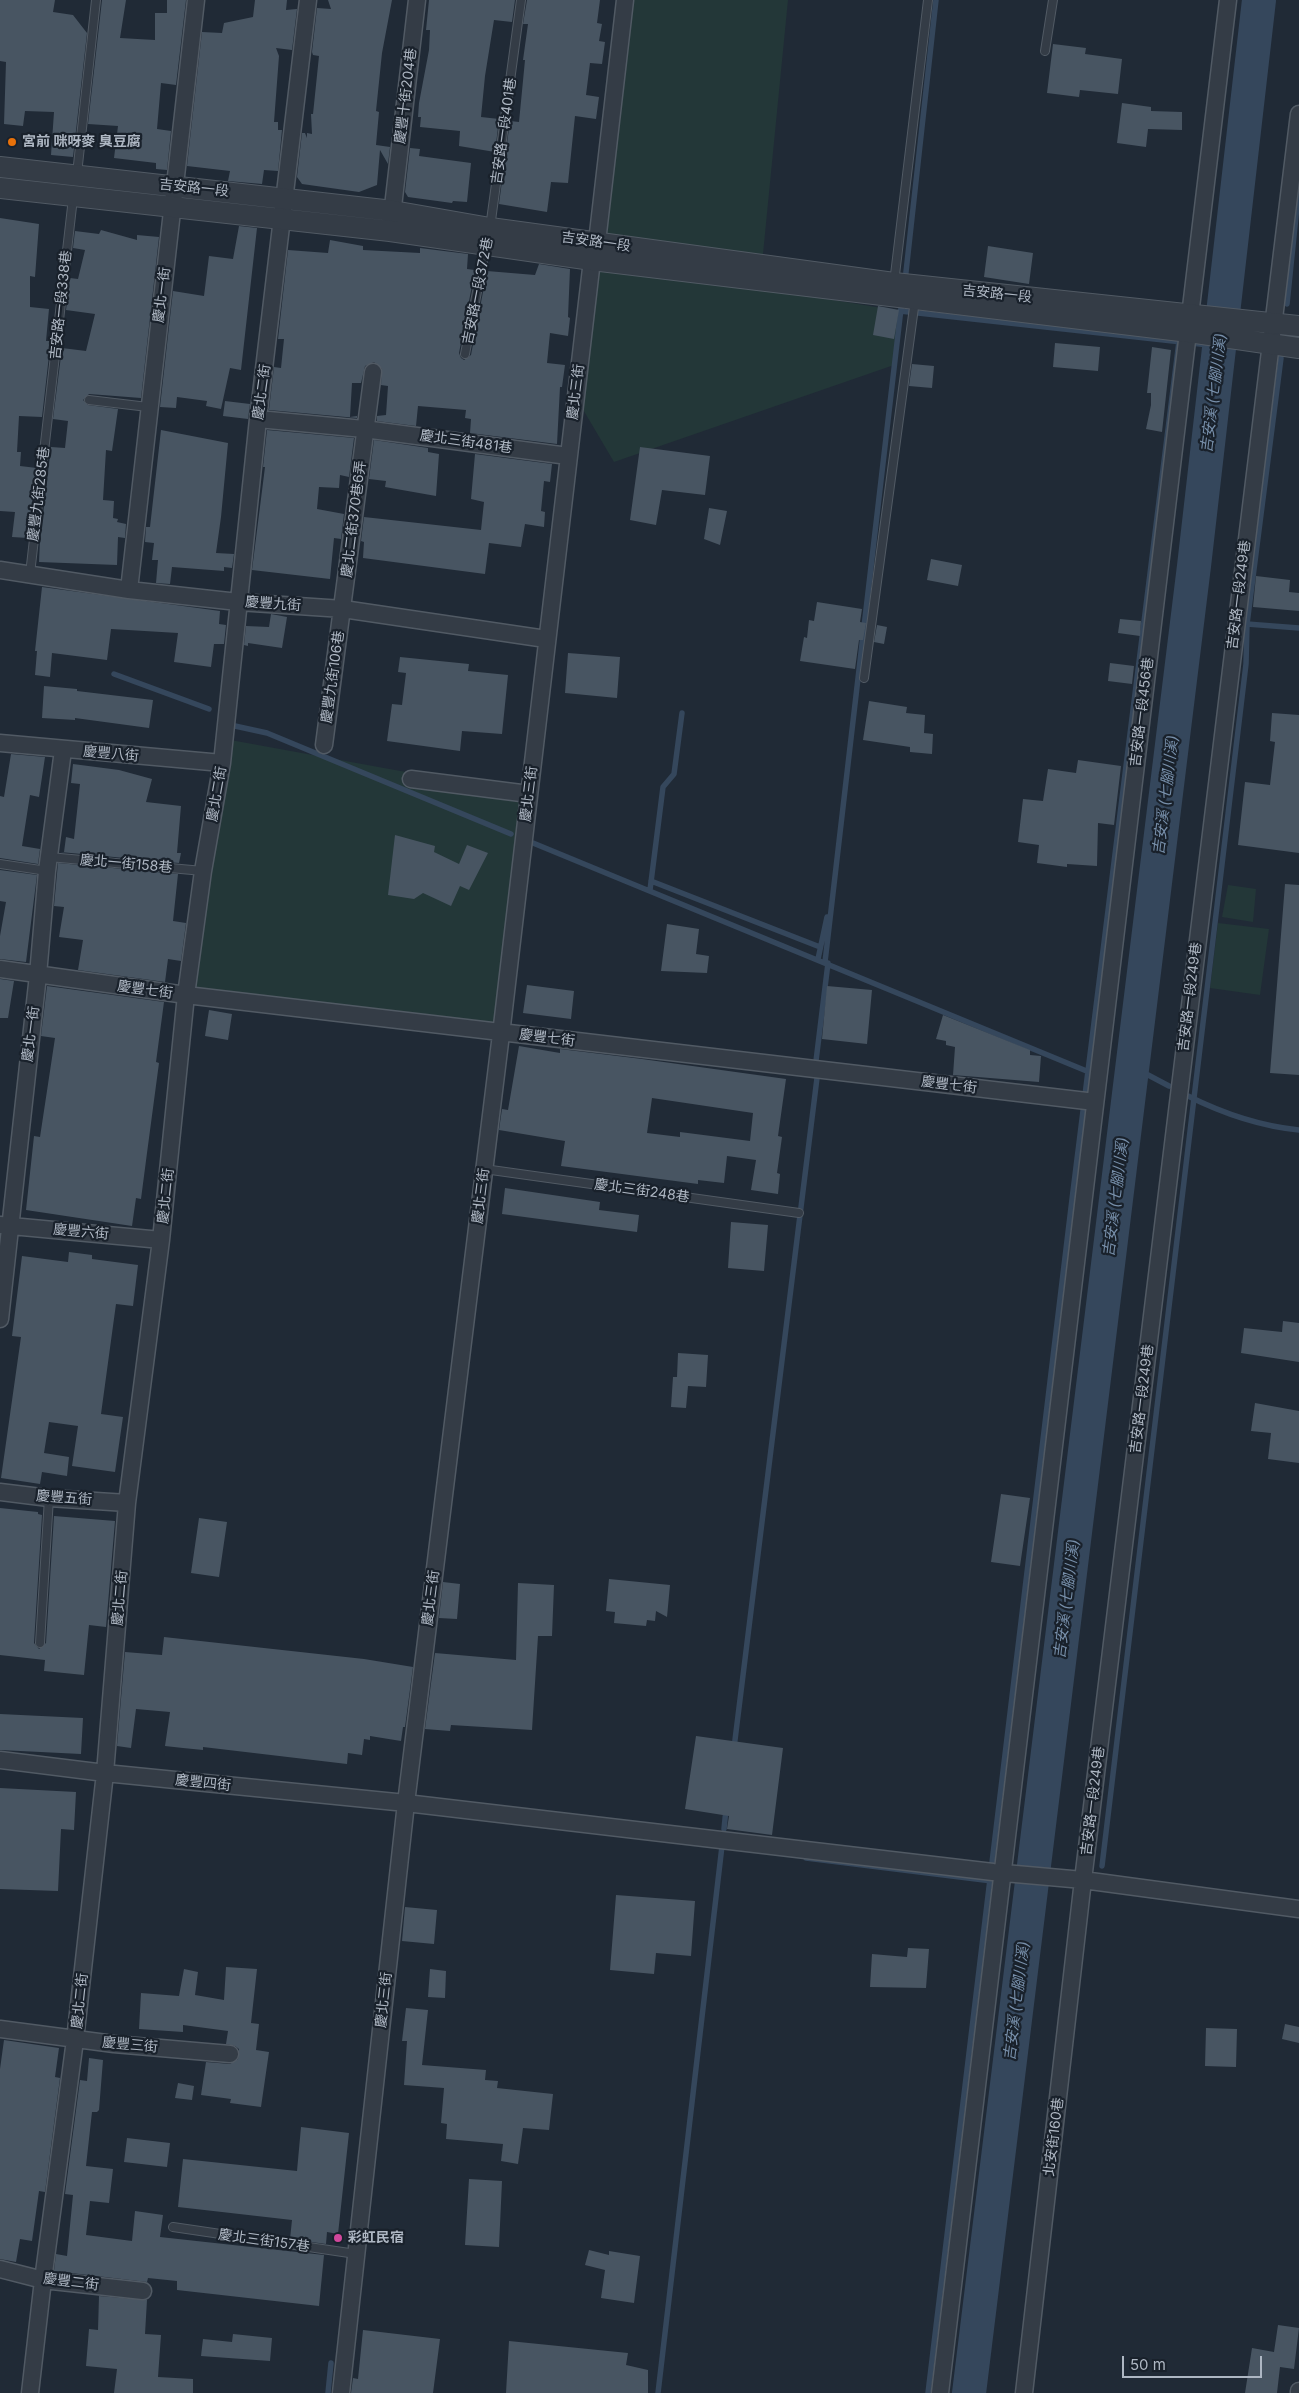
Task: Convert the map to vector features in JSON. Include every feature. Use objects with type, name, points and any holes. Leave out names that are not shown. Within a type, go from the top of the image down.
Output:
[{"type":"street","name":"慶北一街","points":[[129,590],[148,407],[174,207],[196,0]]},
{"type":"street","name":"慶北二街","points":[[30,2393],[75,2040],[106,1773],[127,1503],[161,1240],[186,996],[203,871],[222,763],[258,419],[308,0]]},
{"type":"street","name":"慶豐十街204巷","points":[[390,231],[416,0]]},
{"type":"street","name":"慶北三街","points":[[341,2393],[406,1804],[501,1032],[568,456],[625,0]]},
{"type":"street","name":"吉安路一段456巷","points":[[940,2393],[1228,0]]},
{"type":"street","name":"吉安路一段249巷","points":[[1083,1880],[1269,344],[1275,323],[1299,114]]},
{"type":"street","name":"吉安路一段","points":[[0,167],[285,198],[394,201],[488,237]]},
{"type":"street","name":"吉安路一段","points":[[0,188],[390,231],[488,237],[916,292],[1190,323]]},
{"type":"street","name":"吉安路一段","points":[[595,251],[894,283],[916,292]]},
{"type":"street","points":[[1190,323],[1275,323],[1299,326]]},
{"type":"street","points":[[1190,323],[1269,344],[1299,348]]},
{"type":"street","name":"慶北二街370巷6弄","points":[[343,609],[364,429],[373,372]]},
{"type":"street","name":"慶北三街481巷","points":[[258,419],[364,429],[568,456]]},
{"type":"street","name":"慶豐九街","points":[[0,570],[129,590],[238,602],[343,609],[546,639]]},
{"type":"street","name":"慶豐九街106巷","points":[[324,745],[343,609]]},
{"type":"street","name":"慶豐八街","points":[[0,743],[222,763]]},
{"type":"street","name":"慶北一街","points":[[0,1319],[5,1225],[38,975],[48,864],[63,750]]},
{"type":"street","points":[[411,779],[528,794]]},
{"type":"street","name":"慶豐七街","points":[[0,969],[186,996],[1095,1102]]},
{"type":"street","name":"慶豐六街","points":[[5,1225],[161,1240]]},
{"type":"street","name":"慶豐五街","points":[[0,1492],[49,1498],[127,1503]]},
{"type":"street","name":"慶豐四街","points":[[0,1760],[106,1773],[406,1804],[1004,1873],[1083,1880],[1299,1909]]},
{"type":"street","name":"北安街160巷","points":[[1024,2393],[1083,1880]]},
{"type":"street","name":"慶豐三街","points":[[0,2029],[75,2040],[230,2054]]},
{"type":"street","name":"慶豐二街","points":[[0,2269],[43,2280],[143,2290]]},
{"type":"lane","points":[[76,175],[96,0]]},
{"type":"lane","name":"吉安路一段401巷","points":[[488,237],[521,0]]},
{"type":"lane","points":[[894,283],[928,0]]},
{"type":"lane","points":[[1045,51],[1053,0]]},
{"type":"lane","name":"吉安路一段338巷","points":[[48,414],[73,196]]},
{"type":"lane","name":"吉安路一段372巷","points":[[465,354],[488,237]]},
{"type":"lane","points":[[864,678],[916,292]]},
{"type":"lane","points":[[89,400],[148,407]]},
{"type":"lane","name":"慶豐九街285巷","points":[[30,574],[48,414]]},
{"type":"lane","name":"慶北一街158巷","points":[[0,864],[48,864],[203,871]]},
{"type":"lane","name":"慶北三街248巷","points":[[484,1169],[799,1213]]},
{"type":"lane","points":[[40,1643],[49,1498]]},
{"type":"lane","name":"慶北三街157巷","points":[[173,2227],[356,2254]]},
{"type":"green space","points":[[628,0],[788,0],[763,254],[597,242]]},
{"type":"green space","points":[[592,260],[900,311],[894,365],[614,462],[575,396]]},
{"type":"green space","points":[[225,739],[521,793],[502,1026],[195,990]]},
{"type":"green space","points":[[1228,885],[1256,889],[1253,922],[1222,917]]},
{"type":"green space","points":[[1218,923],[1269,929],[1260,995],[1210,988]]},
{"type":"building","points":[[0,0],[55,0],[53,12],[73,15],[87,33],[73,157],[51,155],[54,112],[25,111],[23,126],[4,124],[6,62],[0,61]]},
{"type":"building","points":[[102,0],[126,0],[120,38],[155,40],[155,13],[167,13],[167,0],[186,0],[176,85],[161,83],[157,129],[171,131],[167,170],[156,169],[156,163],[114,158],[118,126],[88,124]]},
{"type":"building","points":[[255,0],[287,0],[286,10],[297,9],[292,50],[276,48],[279,56],[274,122],[278,122],[278,130],[282,130],[278,171],[264,170],[262,184],[228,181],[230,171],[187,166],[202,32],[222,33],[224,23],[253,17]]},
{"type":"building","points":[[328,0],[392,0],[382,53],[376,111],[379,112],[376,145],[390,147],[388,164],[380,150],[377,185],[359,192],[302,184],[297,177],[302,133],[305,133],[307,138],[307,133],[312,134],[311,114],[313,114],[319,56],[313,55],[312,52],[317,8],[331,9]]},
{"type":"building","points":[[429,0],[515,0],[512,22],[494,20],[485,76],[481,117],[499,119],[495,152],[459,146],[460,131],[420,127],[421,117],[418,117],[419,103],[429,50],[430,30],[426,30]]},
{"type":"building","points":[[527,0],[600,0],[597,23],[602,24],[599,41],[605,42],[602,64],[590,63],[586,95],[599,97],[596,119],[575,116],[568,183],[551,182],[547,212],[499,204],[510,121],[519,122],[525,60],[523,60],[528,24],[523,24]]},
{"type":"building","points":[[1053,44],[1086,48],[1085,54],[1122,59],[1118,94],[1080,90],[1079,97],[1047,93]]},
{"type":"building","points":[[1122,103],[1151,107],[1151,111],[1182,112],[1182,130],[1148,129],[1146,147],[1117,143]]},
{"type":"building","points":[[410,148],[420,149],[419,156],[471,163],[467,202],[453,201],[452,203],[408,197],[405,192]]},
{"type":"building","points":[[0,218],[39,224],[35,277],[30,276],[30,307],[49,309],[46,341],[50,341],[50,347],[42,417],[19,416],[17,452],[21,452],[20,466],[37,468],[28,538],[12,537],[15,512],[0,511]]},
{"type":"building","points":[[239,226],[257,228],[241,370],[230,368],[221,409],[206,406],[207,401],[177,397],[176,408],[160,407],[173,291],[204,296],[209,256],[233,259]]},
{"type":"building","points":[[101,230],[137,240],[137,235],[159,237],[141,398],[89,394],[83,400],[88,405],[118,409],[112,451],[106,450],[103,500],[114,501],[113,518],[118,519],[117,522],[126,524],[125,538],[118,537],[117,565],[39,562],[51,447],[65,448],[68,421],[53,419],[62,348],[86,351],[95,314],[66,310],[70,278],[78,279],[85,250],[73,248],[75,231],[99,234]]},
{"type":"building","points":[[330,240],[363,246],[363,250],[420,253],[420,248],[468,254],[467,269],[475,270],[459,353],[464,360],[471,355],[487,271],[535,275],[539,264],[570,269],[568,336],[550,333],[547,363],[565,365],[562,387],[560,387],[557,444],[470,433],[471,419],[465,418],[466,410],[418,406],[416,426],[377,421],[377,416],[386,415],[388,386],[381,385],[382,369],[374,362],[365,366],[361,383],[352,383],[350,417],[357,416],[357,418],[269,410],[274,367],[281,368],[284,339],[278,339],[288,250],[328,253]]},
{"type":"building","points":[[988,246],[1033,253],[1029,284],[984,277]]},
{"type":"building","points":[[878,306],[899,310],[894,339],[873,335]]},
{"type":"building","points":[[1055,343],[1100,347],[1098,371],[1053,367]]},
{"type":"building","points":[[1152,347],[1171,350],[1162,432],[1146,429],[1151,405],[1151,393],[1147,393]]},
{"type":"building","points":[[912,364],[934,366],[932,388],[909,386]]},
{"type":"building","points":[[225,401],[250,404],[248,419],[223,416]]},
{"type":"building","points":[[161,430],[228,443],[216,553],[234,554],[232,568],[224,567],[224,571],[172,567],[170,584],[156,583],[158,560],[152,560],[154,543],[145,542],[146,527],[150,527]]},
{"type":"building","points":[[267,430],[354,438],[349,477],[340,475],[339,488],[319,487],[317,509],[344,514],[341,539],[334,538],[330,579],[252,570],[265,467],[263,467]]},
{"type":"building","points":[[374,440],[428,448],[428,452],[439,454],[436,496],[385,487],[386,481],[369,479]]},
{"type":"building","points":[[640,447],[710,456],[705,495],[662,490],[656,525],[630,520]]},
{"type":"building","points":[[475,454],[552,464],[550,482],[544,481],[541,511],[545,512],[544,527],[525,524],[521,547],[489,543],[485,574],[363,558],[364,542],[361,541],[364,517],[481,530],[484,502],[471,499]]},
{"type":"building","points":[[709,508],[727,511],[720,545],[704,539]]},
{"type":"building","points":[[931,559],[962,565],[958,586],[927,580]]},
{"type":"building","points":[[1256,576],[1290,580],[1289,592],[1299,593],[1299,611],[1253,607]]},
{"type":"building","points":[[42,587],[220,611],[219,624],[226,625],[224,644],[214,644],[211,667],[174,662],[178,633],[111,629],[107,660],[52,653],[50,677],[35,675],[37,651],[35,651]]},
{"type":"building","points":[[817,602],[862,609],[860,622],[866,623],[863,640],[859,640],[855,669],[800,661],[804,637],[807,638],[809,620],[814,621]]},
{"type":"building","points":[[271,614],[287,617],[282,648],[248,643],[248,646],[244,645],[246,626],[269,627]]},
{"type":"building","points":[[1120,619],[1141,621],[1140,636],[1118,633]]},
{"type":"building","points":[[877,625],[887,627],[884,644],[874,642]]},
{"type":"building","points":[[568,653],[620,657],[617,698],[565,693]]},
{"type":"building","points":[[400,657],[469,664],[468,671],[508,675],[502,734],[462,731],[460,751],[387,741],[392,704],[402,705],[406,673],[398,672]]},
{"type":"building","points":[[1110,663],[1134,666],[1132,684],[1108,681]]},
{"type":"building","points":[[44,686],[153,700],[149,728],[75,718],[75,720],[42,718]]},
{"type":"building","points":[[869,701],[907,707],[906,713],[925,715],[924,733],[933,734],[932,754],[910,752],[910,747],[863,740]]},
{"type":"building","points":[[1272,713],[1299,715],[1299,853],[1238,845],[1245,782],[1270,785],[1275,742],[1270,741]]},
{"type":"building","points":[[11,754],[45,757],[39,797],[30,795],[22,846],[40,849],[38,864],[0,858],[0,796],[4,797]]},
{"type":"building","points":[[1078,760],[1121,766],[1114,825],[1098,823],[1097,866],[1067,864],[1067,867],[1037,863],[1039,845],[1018,842],[1023,799],[1043,801],[1048,769],[1076,773]]},
{"type":"building","points":[[73,764],[119,770],[152,779],[146,802],[181,806],[177,853],[181,853],[179,863],[60,852],[64,852],[66,837],[74,839],[80,784],[71,783]]},
{"type":"building","points":[[395,835],[435,846],[434,852],[459,864],[467,845],[488,853],[469,890],[460,886],[451,906],[423,893],[414,899],[388,895]]},
{"type":"building","points":[[58,863],[178,874],[173,921],[186,923],[181,961],[168,959],[165,982],[78,970],[83,940],[59,937],[64,907],[54,906]]},
{"type":"building","points":[[0,870],[37,875],[26,962],[0,959],[0,936],[6,902],[0,901]]},
{"type":"building","points":[[1285,884],[1299,885],[1299,1075],[1270,1073]]},
{"type":"building","points":[[667,924],[699,929],[696,954],[709,956],[707,973],[661,971]]},
{"type":"building","points":[[0,979],[14,981],[8,1018],[0,1018]]},
{"type":"building","points":[[527,985],[574,991],[571,1019],[523,1013]]},
{"type":"building","points":[[47,986],[164,1002],[156,1062],[159,1063],[141,1199],[136,1198],[132,1226],[26,1210],[34,1136],[40,1137],[55,1038],[41,1036]]},
{"type":"building","points":[[827,986],[872,990],[867,1044],[822,1039]]},
{"type":"building","points":[[209,1010],[232,1014],[228,1040],[205,1036]]},
{"type":"building","points":[[943,1015],[1030,1050],[1030,1055],[1041,1056],[1039,1082],[953,1075],[955,1047],[946,1045],[946,1041],[936,1039]]},
{"type":"building","points":[[519,1046],[560,1053],[560,1049],[642,1059],[786,1079],[778,1136],[782,1137],[777,1173],[780,1174],[778,1194],[751,1190],[756,1160],[727,1156],[724,1183],[698,1180],[698,1184],[561,1166],[565,1141],[499,1130],[502,1109],[508,1110]],"holes":[[[652,1098],[753,1113],[750,1141],[680,1132],[680,1137],[647,1133]]]},
{"type":"building","points":[[505,1188],[600,1202],[599,1210],[639,1215],[637,1232],[502,1214]]},
{"type":"building","points":[[731,1222],[768,1225],[764,1271],[728,1268]]},
{"type":"building","points":[[69,1252],[92,1255],[92,1259],[138,1265],[133,1306],[116,1304],[101,1414],[123,1417],[115,1472],[72,1466],[78,1426],[49,1422],[44,1453],[69,1457],[67,1476],[42,1472],[40,1484],[1,1478],[21,1337],[12,1336],[22,1256],[68,1262]]},
{"type":"building","points":[[1283,1321],[1299,1323],[1299,1362],[1241,1353],[1244,1328],[1282,1332]]},
{"type":"building","points":[[678,1353],[708,1355],[706,1387],[688,1386],[686,1408],[671,1407],[673,1377],[677,1377]]},
{"type":"building","points":[[1255,1403],[1299,1411],[1299,1463],[1268,1459],[1271,1433],[1251,1431]]},
{"type":"building","points":[[1001,1494],[1030,1498],[1020,1566],[991,1562]]},
{"type":"building","points":[[0,1508],[38,1512],[38,1514],[42,1515],[34,1643],[39,1649],[46,1643],[54,1516],[115,1521],[106,1627],[89,1625],[84,1675],[44,1671],[45,1660],[0,1655]]},
{"type":"building","points":[[199,1518],[227,1522],[219,1577],[191,1573]]},
{"type":"building","points":[[609,1579],[670,1585],[667,1617],[656,1611],[655,1621],[647,1620],[646,1626],[614,1623],[615,1612],[606,1611]]},
{"type":"building","points":[[443,1582],[460,1584],[457,1619],[439,1618]]},
{"type":"building","points":[[518,1583],[554,1585],[552,1636],[538,1636],[532,1730],[451,1725],[450,1731],[425,1729],[435,1653],[516,1660]]},
{"type":"building","points":[[164,1637],[364,1659],[413,1667],[405,1727],[403,1727],[401,1741],[370,1736],[370,1740],[364,1739],[362,1755],[348,1753],[347,1764],[203,1747],[203,1750],[165,1746],[170,1712],[136,1709],[131,1748],[117,1746],[125,1652],[162,1655]]},
{"type":"building","points":[[0,1714],[83,1718],[81,1754],[0,1750]]},
{"type":"building","points":[[696,1736],[783,1748],[772,1835],[727,1829],[729,1816],[685,1809]]},
{"type":"building","points":[[0,1788],[76,1792],[74,1830],[61,1829],[58,1891],[0,1889]]},
{"type":"building","points":[[616,1895],[695,1901],[691,1956],[656,1953],[654,1974],[610,1970]]},
{"type":"building","points":[[405,1907],[437,1910],[434,1944],[402,1941]]},
{"type":"building","points":[[908,1948],[929,1949],[926,1988],[870,1987],[872,1954],[907,1957]]},
{"type":"building","points":[[226,1967],[257,1969],[251,2023],[259,2024],[256,2050],[269,2052],[261,2107],[230,2103],[231,2099],[201,2095],[206,2062],[230,2064],[238,2059],[239,2049],[226,2044],[228,2031],[183,2025],[183,2032],[139,2029],[141,1993],[179,1996],[184,1969],[198,1972],[195,1995],[224,2000]]},
{"type":"building","points":[[430,1969],[446,1971],[445,1998],[428,1997]]},
{"type":"building","points":[[406,2008],[428,2010],[422,2065],[486,2070],[485,2080],[498,2081],[497,2088],[553,2094],[549,2130],[523,2128],[518,2164],[501,2161],[503,2144],[446,2139],[447,2124],[441,2123],[444,2088],[404,2085],[407,2041],[402,2041]]},
{"type":"building","points":[[1285,2024],[1299,2027],[1299,2043],[1282,2039]]},
{"type":"building","points":[[1206,2028],[1237,2029],[1236,2067],[1205,2066]]},
{"type":"building","points":[[4,2040],[59,2048],[55,2077],[60,2078],[45,2192],[39,2191],[32,2241],[20,2239],[16,2262],[0,2259],[0,2069]]},
{"type":"building","points":[[89,2058],[103,2060],[99,2110],[92,2112],[86,2166],[113,2169],[109,2203],[90,2201],[86,2235],[132,2241],[135,2211],[163,2215],[160,2237],[324,2255],[319,2306],[177,2290],[177,2281],[148,2278],[147,2282],[54,2271],[56,2254],[67,2256],[73,2195],[65,2194],[80,2080],[87,2081]]},
{"type":"building","points":[[178,2083],[194,2086],[192,2100],[175,2098]]},
{"type":"building","points":[[301,2127],[349,2133],[338,2234],[327,2232],[326,2244],[290,2239],[292,2220],[178,2207],[183,2159],[297,2171]]},
{"type":"building","points":[[127,2138],[170,2143],[167,2167],[124,2162]]},
{"type":"building","points":[[469,2179],[502,2181],[499,2247],[465,2245]]},
{"type":"building","points":[[589,2250],[609,2255],[609,2251],[640,2256],[634,2303],[601,2298],[605,2270],[585,2265]]},
{"type":"building","points":[[99,2296],[147,2300],[145,2334],[161,2335],[158,2377],[193,2379],[193,2393],[114,2393],[117,2369],[86,2366],[89,2329],[98,2330]]},
{"type":"building","points":[[1278,2325],[1299,2328],[1294,2369],[1280,2367],[1277,2393],[1245,2393],[1252,2348],[1274,2352]]},
{"type":"building","points":[[363,2330],[440,2339],[433,2393],[351,2393],[353,2378],[358,2379]]},
{"type":"building","points":[[233,2334],[272,2338],[270,2361],[201,2356],[203,2339],[232,2342]]},
{"type":"building","points":[[509,2341],[628,2353],[626,2365],[648,2370],[648,2393],[506,2393]]},
{"type":"waterway","points":[[905,281],[936,0]]},
{"type":"waterway","name":"吉安溪 (七腳川溪)","points":[[969,2393],[1194,566],[1259,0]]},
{"type":"waterway","points":[[1287,304],[1299,187]]},
{"type":"waterway","points":[[825,962],[902,300]]},
{"type":"waterway","points":[[900,311],[1209,345]]},
{"type":"waterway","points":[[928,2393],[1114,854],[1179,341]]},
{"type":"waterway","points":[[1102,1866],[1246,664],[1247,624],[1281,358]]},
{"type":"waterway","points":[[1247,624],[1299,628]]},
{"type":"waterway","points":[[114,674],[209,709]]},
{"type":"waterway","points":[[650,890],[663,787],[674,774],[682,713]]},
{"type":"waterway","points":[[235,726],[267,733],[511,834]]},
{"type":"waterway","points":[[533,843],[1089,1072]]},
{"type":"waterway","points":[[651,881],[820,947]]},
{"type":"waterway","points":[[818,959],[827,917]]},
{"type":"waterway","points":[[734,1748],[817,1078],[815,1069],[828,963]]},
{"type":"waterway","points":[[1133,1067],[1169,1086]]},
{"type":"waterway","points":[[1117,1083],[1131,1086]]},
{"type":"waterway","points":[[1188,1096],[1242,1118],[1270,1126],[1299,1130]]},
{"type":"waterway","points":[[724,1829],[726,1809]]},
{"type":"waterway","points":[[658,2393],[722,1846]]},
{"type":"waterway","points":[[806,1858],[992,1881]]},
{"type":"waterway","points":[[328,2393],[331,2363]]},
{"type":"place","name":"宮前 咪呀麥 臭豆腐","points":[[12,142]]},
{"type":"place","name":"彩虹民宿","points":[[338,2238]]}]
